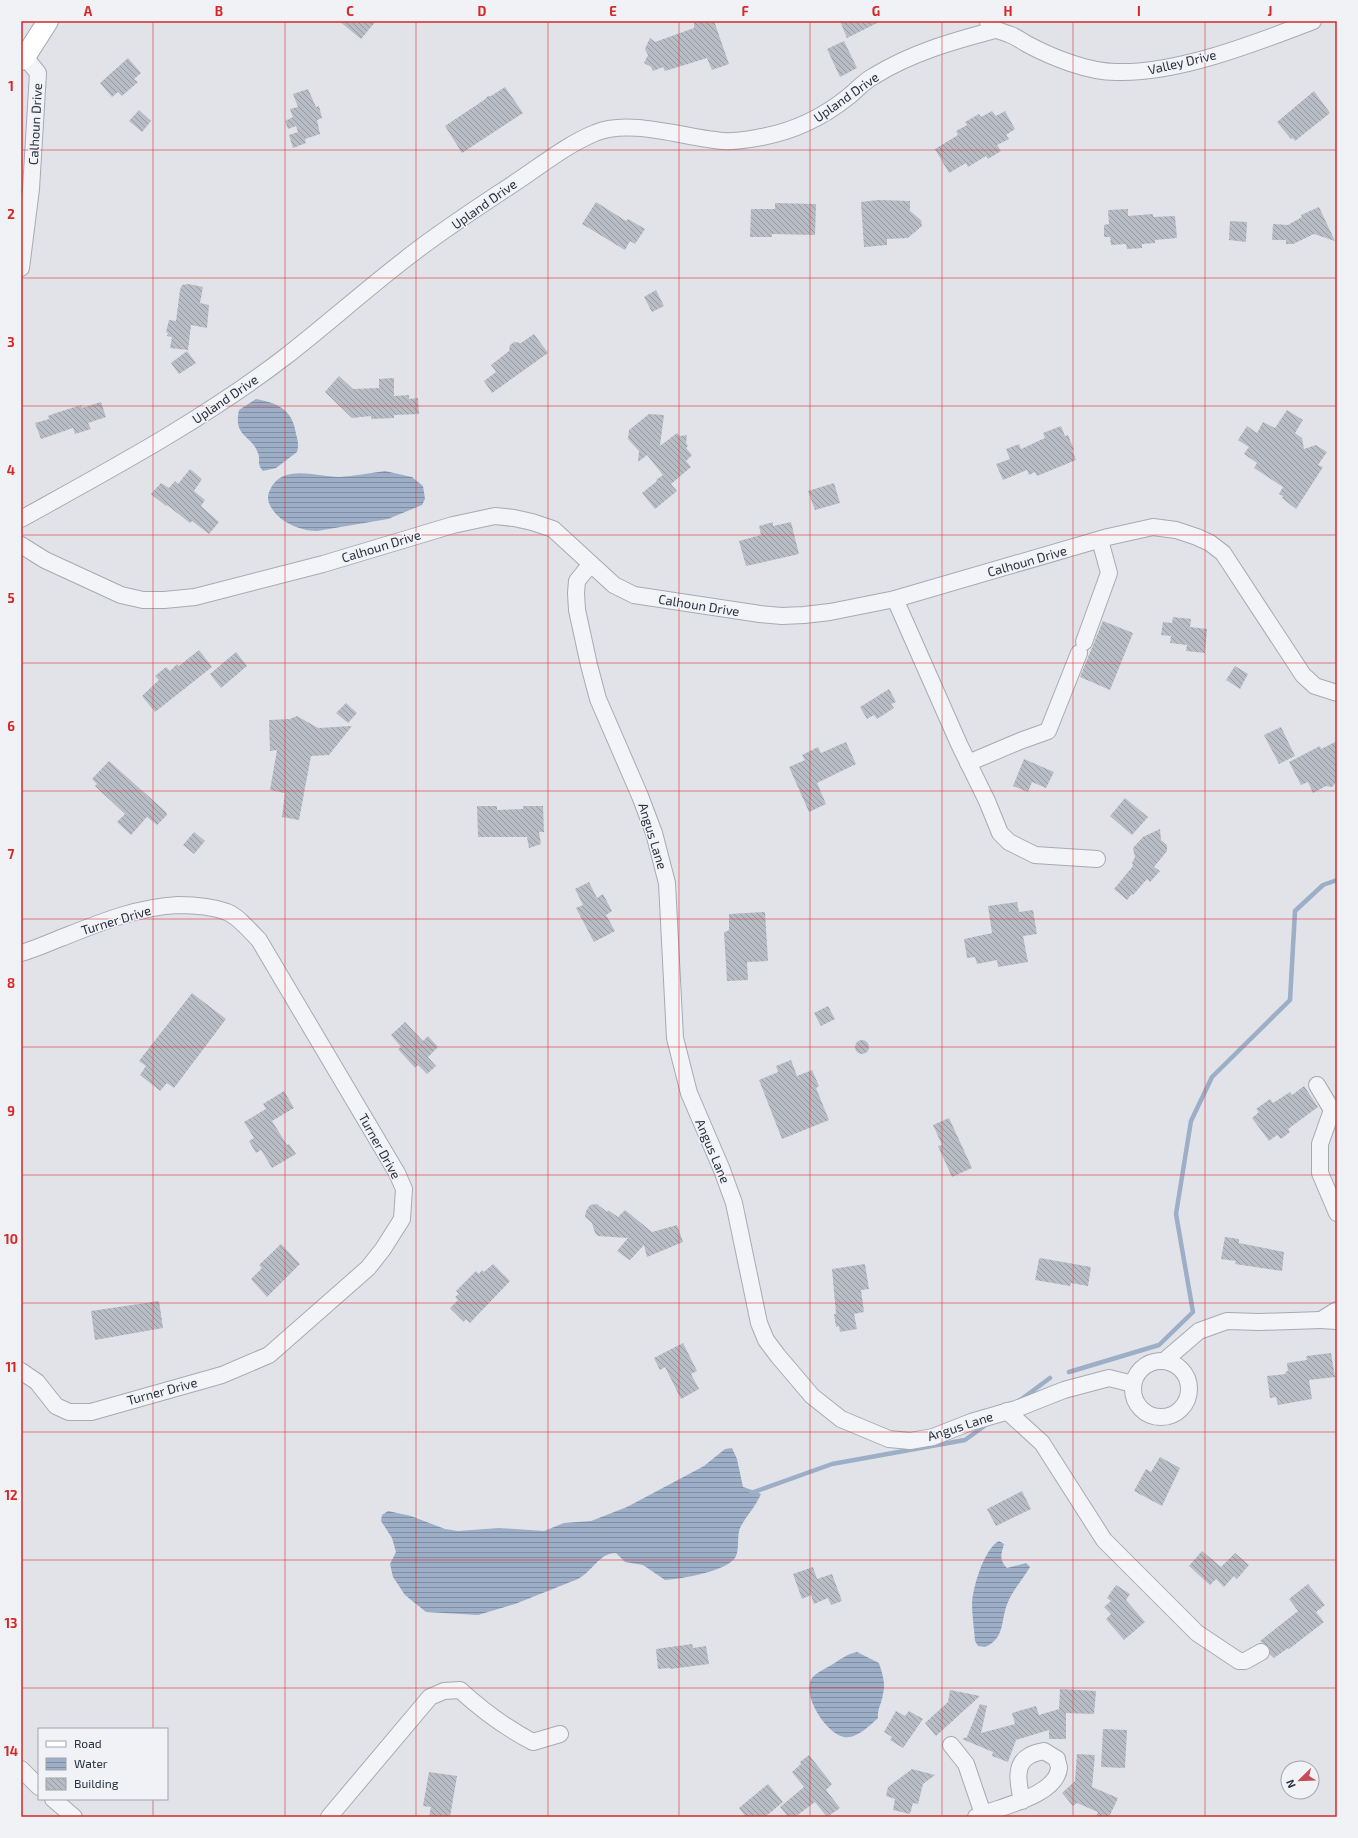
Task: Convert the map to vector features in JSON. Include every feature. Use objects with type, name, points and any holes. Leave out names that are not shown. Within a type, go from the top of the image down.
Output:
[{"type":"main road","points":[[23,58],[48,21]]},
{"type":"street","name":"Valley Drive","points":[[991,26],[1011,35],[1037,50],[1075,64],[1115,73],[1160,69],[1189,62],[1313,21]]},
{"type":"street","name":"Upland Drive","points":[[21,519],[196,419],[236,393],[286,357],[404,260],[500,193],[575,143],[595,132],[613,127],[635,128],[726,141],[764,136],[814,120],[834,108],[871,77],[902,60],[962,39],[991,26]]},
{"type":"street","name":"Calhoun Drive","points":[[21,268],[31,189],[38,73],[23,58]]},
{"type":"street","name":"Calhoun Drive","points":[[21,545],[45,560],[121,595],[150,600],[164,600],[196,597],[323,564],[425,533],[495,516],[532,522],[553,529],[614,585],[634,594],[760,614],[782,616],[830,612],[895,599],[1100,540],[1153,527],[1176,530],[1210,543],[1223,553],[1304,675],[1315,686],[1337,692]]},
{"type":"street","points":[[968,763],[1048,731],[1109,573],[1100,540]]},
{"type":"street","name":"Angus Lane","points":[[592,566],[585,571],[577,581],[576,594],[577,610],[589,665],[598,699],[640,796],[662,858],[667,883],[675,1038],[689,1093],[722,1170],[734,1203],[759,1323],[766,1340],[812,1396],[841,1419],[889,1439],[910,1441],[933,1437],[971,1422],[1007,1411],[1064,1390],[1109,1378],[1133,1384]]},
{"type":"street","points":[[895,599],[968,763],[987,801],[1000,833],[1009,842],[1035,855],[1097,859]]},
{"type":"street","name":"Turner Drive","points":[[21,953],[35,949],[106,920],[140,910],[166,906],[188,905],[208,907],[228,912],[259,940],[397,1173],[404,1189],[402,1219],[384,1249],[368,1268],[269,1355],[247,1366],[222,1375],[91,1412],[69,1412],[56,1406],[37,1382],[21,1371]]},
{"type":"street","points":[[1316,1085],[1332,1110],[1320,1144],[1320,1173],[1337,1213]]},
{"type":"street","points":[[1164,1361],[1199,1331],[1227,1321],[1329,1321],[1337,1310]]},
{"type":"street","points":[[1155,1361],[1164,1361],[1173,1363],[1184,1372],[1190,1391],[1188,1400],[1179,1412],[1171,1416],[1157,1418],[1145,1413],[1136,1402],[1133,1393],[1133,1384],[1137,1375],[1144,1366],[1155,1361]]},
{"type":"street","points":[[1007,1411],[1042,1443],[1104,1540],[1197,1633],[1239,1661],[1245,1661],[1261,1652]]},
{"type":"street","points":[[334,1812],[430,1697],[444,1691],[460,1690],[505,1727],[533,1742],[560,1734]]},
{"type":"street","points":[[951,1745],[966,1764],[980,1815],[1022,1800]]},
{"type":"street","points":[[21,1769],[38,1786]]},
{"type":"street","points":[[54,1800],[74,1817]]},
{"type":"water","points":[[256,399],[278,406],[288,413],[292,419],[298,443],[297,452],[276,468],[263,471],[259,464],[259,456],[255,447],[238,425],[239,410]]},
{"type":"water","points":[[385,471],[412,477],[423,486],[425,499],[422,505],[388,519],[317,531],[301,529],[280,518],[272,509],[268,500],[270,490],[276,482],[291,474],[301,473],[339,477]]},
{"type":"water","points":[[732,1448],[737,1459],[743,1487],[761,1494],[757,1503],[743,1522],[738,1537],[738,1549],[736,1556],[732,1561],[715,1570],[682,1578],[665,1580],[643,1565],[625,1562],[616,1553],[610,1554],[600,1559],[578,1579],[515,1604],[478,1615],[426,1612],[405,1595],[393,1577],[390,1564],[396,1552],[392,1538],[381,1521],[382,1515],[388,1511],[411,1516],[445,1529],[458,1531],[499,1528],[544,1531],[564,1523],[591,1521],[627,1507],[704,1466],[725,1449]]},
{"type":"water","points":[[999,1541],[1004,1544],[1001,1557],[1007,1568],[1026,1563],[1030,1567],[1008,1602],[1001,1628],[996,1639],[985,1647],[978,1646],[975,1641],[972,1608],[973,1596],[977,1578],[984,1560],[994,1545]]},
{"type":"water","points":[[857,1652],[879,1663],[883,1678],[884,1690],[878,1712],[878,1718],[858,1734],[844,1737],[830,1729],[823,1721],[813,1703],[809,1685],[812,1678],[817,1674],[844,1657]]},
{"type":"building","points":[[339,21],[376,21],[361,39]]},
{"type":"building","points":[[694,21],[714,21],[729,64],[712,70],[707,58],[665,71],[663,67],[653,71],[651,67],[644,63],[648,55],[645,49],[650,38],[655,42],[694,28]]},
{"type":"building","points":[[840,21],[881,21],[847,38]]},
{"type":"building","points":[[844,41],[857,68],[840,77],[827,49]]},
{"type":"building","points":[[128,58],[141,73],[134,79],[138,82],[122,96],[118,92],[112,97],[100,83]]},
{"type":"building","points":[[505,87],[523,113],[462,153],[445,126],[488,96],[491,96]]},
{"type":"building","points":[[308,89],[316,107],[319,106],[322,118],[317,120],[320,134],[305,139],[306,143],[293,148],[289,135],[298,132],[296,126],[288,129],[285,121],[293,117],[290,109],[298,107],[293,94]]},
{"type":"building","points":[[1314,91],[1330,113],[1295,141],[1293,138],[1291,139],[1277,122]]},
{"type":"building","points":[[139,110],[151,121],[142,132],[129,121]]},
{"type":"building","points":[[992,111],[996,116],[1005,111],[1015,129],[1006,135],[1009,139],[997,145],[1001,151],[988,159],[986,156],[968,167],[966,163],[949,173],[935,149],[958,135],[956,131],[967,125],[965,122],[979,114],[981,117]]},
{"type":"building","points":[[878,200],[910,201],[910,211],[921,220],[922,226],[908,238],[887,239],[887,245],[864,247],[861,202]]},
{"type":"building","points":[[596,202],[626,221],[628,219],[645,229],[635,244],[630,241],[625,250],[582,224]]},
{"type":"building","points":[[775,203],[816,204],[815,235],[772,234],[772,237],[750,237],[751,209],[775,209]]},
{"type":"building","points":[[1319,207],[1335,241],[1314,234],[1293,244],[1286,244],[1286,240],[1272,240],[1273,224],[1288,225],[1302,217],[1301,215]]},
{"type":"building","points":[[1128,209],[1128,216],[1153,214],[1153,217],[1175,216],[1177,238],[1155,240],[1155,243],[1142,244],[1142,248],[1127,249],[1126,244],[1111,245],[1110,237],[1104,237],[1104,225],[1109,224],[1108,210]]},
{"type":"building","points":[[1230,221],[1247,222],[1246,242],[1229,240]]},
{"type":"building","points":[[188,284],[203,287],[200,303],[209,305],[207,328],[191,325],[188,350],[170,348],[172,337],[167,336],[168,333],[166,332],[169,320],[176,321],[180,290],[182,285]]},
{"type":"building","points":[[656,290],[664,306],[652,312],[644,297]]},
{"type":"building","points":[[534,334],[548,353],[492,393],[484,381],[496,372],[491,365],[509,351],[510,345],[514,342],[521,343]]},
{"type":"building","points":[[187,351],[196,363],[179,374],[171,363]]},
{"type":"building","points":[[339,376],[353,389],[379,388],[379,379],[394,378],[394,396],[409,395],[409,399],[418,398],[419,414],[394,415],[394,418],[371,419],[371,416],[352,418],[325,392]]},
{"type":"building","points":[[101,402],[106,417],[88,423],[91,429],[75,434],[73,428],[41,439],[35,423],[49,419],[48,416],[53,414],[81,405],[82,408]]},
{"type":"building","points":[[1287,410],[1303,420],[1295,433],[1302,438],[1304,449],[1316,445],[1327,452],[1318,465],[1323,467],[1296,509],[1279,494],[1283,487],[1254,468],[1257,463],[1244,454],[1249,447],[1238,440],[1247,426],[1257,433],[1263,422],[1275,428]]},
{"type":"building","points":[[649,414],[664,415],[660,446],[677,433],[680,436],[687,435],[686,443],[688,446],[686,448],[692,455],[686,461],[691,467],[671,484],[677,491],[655,509],[642,493],[663,475],[647,455],[638,462],[639,451],[628,439],[629,430]]},
{"type":"building","points":[[1061,426],[1065,436],[1068,435],[1076,460],[1037,476],[1035,472],[1029,475],[1027,470],[1003,480],[996,464],[1010,459],[1006,449],[1019,444],[1021,449],[1045,438],[1043,433]]},
{"type":"building","points":[[190,469],[202,479],[194,491],[205,500],[201,506],[219,522],[209,534],[192,521],[190,523],[151,494],[161,483],[169,488],[175,481],[178,484]]},
{"type":"building","points":[[834,483],[840,503],[815,510],[808,491]]},
{"type":"building","points":[[773,522],[773,526],[791,522],[799,554],[746,566],[739,541],[761,535],[759,526]]},
{"type":"building","points":[[1173,617],[1191,619],[1190,627],[1207,629],[1205,653],[1186,651],[1187,645],[1170,643],[1171,636],[1161,635],[1163,622],[1172,623]]},
{"type":"building","points":[[1103,621],[1133,633],[1110,690],[1080,677]]},
{"type":"building","points":[[199,650],[212,667],[155,712],[142,696],[159,680],[155,676],[166,667],[170,671],[177,664],[179,666]]},
{"type":"building","points":[[236,652],[247,666],[221,688],[210,674]]},
{"type":"building","points":[[1235,666],[1248,674],[1240,689],[1226,680]]},
{"type":"building","points":[[889,689],[896,702],[891,704],[894,708],[877,719],[874,715],[867,719],[860,707]]},
{"type":"building","points":[[346,703],[357,713],[348,723],[336,713]]},
{"type":"building","points":[[297,716],[318,728],[352,726],[329,755],[311,756],[299,820],[282,817],[285,793],[270,790],[277,750],[270,751],[269,720],[290,719]]},
{"type":"building","points":[[1281,727],[1295,756],[1279,764],[1264,735]]},
{"type":"building","points":[[1337,741],[1337,781],[1332,787],[1326,786],[1313,793],[1308,782],[1301,785],[1289,762],[1320,746],[1321,749]]},
{"type":"building","points":[[846,742],[856,764],[817,783],[826,804],[809,812],[789,767],[805,760],[802,755],[818,747],[821,753]]},
{"type":"building","points":[[1024,759],[1054,772],[1046,788],[1032,782],[1028,792],[1013,786]]},
{"type":"building","points":[[109,761],[166,812],[167,815],[157,825],[147,817],[131,835],[117,822],[125,814],[95,786],[97,784],[92,779]]},
{"type":"building","points":[[1125,798],[1148,817],[1132,835],[1110,816]]},
{"type":"building","points":[[477,806],[497,806],[497,810],[523,809],[523,806],[543,806],[544,832],[539,832],[541,844],[529,848],[527,837],[478,837]]},
{"type":"building","points":[[1160,829],[1161,840],[1167,845],[1167,851],[1154,867],[1160,871],[1150,882],[1147,879],[1127,900],[1114,889],[1133,866],[1132,863],[1135,857],[1133,848],[1143,837]]},
{"type":"building","points":[[194,832],[205,841],[194,854],[183,845]]},
{"type":"building","points":[[589,882],[597,898],[603,894],[612,911],[606,915],[615,931],[594,942],[576,908],[583,905],[575,889]]},
{"type":"building","points":[[1017,902],[1019,912],[1033,910],[1037,934],[1023,936],[1028,962],[998,967],[997,960],[977,964],[975,957],[967,958],[964,939],[992,933],[988,906]]},
{"type":"building","points":[[765,912],[768,961],[747,962],[748,980],[727,981],[724,932],[728,931],[729,929],[729,914]]},
{"type":"building","points":[[192,993],[226,1019],[174,1088],[167,1083],[160,1091],[140,1075],[146,1066],[139,1061]]},
{"type":"building","points":[[828,1006],[835,1019],[821,1026],[814,1013]]},
{"type":"building","points":[[405,1022],[423,1041],[428,1036],[438,1047],[428,1057],[436,1066],[427,1074],[418,1065],[415,1068],[398,1049],[401,1047],[391,1035]]},
{"type":"building","points":[[859,1040],[865,1040],[869,1044],[869,1050],[865,1054],[859,1054],[855,1050],[855,1044]]},
{"type":"building","points":[[791,1060],[797,1076],[812,1070],[819,1086],[816,1088],[829,1120],[782,1139],[759,1080],[778,1072],[776,1066]]},
{"type":"building","points":[[1304,1086],[1318,1107],[1288,1129],[1290,1132],[1281,1139],[1277,1135],[1269,1141],[1252,1118],[1259,1112],[1256,1109],[1270,1099],[1273,1103],[1290,1092],[1292,1095]]},
{"type":"building","points":[[284,1091],[294,1108],[272,1121],[287,1145],[289,1144],[296,1154],[272,1168],[261,1150],[256,1153],[249,1141],[254,1138],[244,1122],[266,1109],[263,1104]]},
{"type":"building","points":[[949,1118],[972,1168],[952,1177],[938,1146],[942,1145],[933,1125]]},
{"type":"building","points":[[597,1204],[607,1212],[608,1210],[618,1217],[625,1210],[652,1232],[677,1225],[683,1242],[647,1257],[644,1245],[630,1260],[617,1251],[628,1238],[598,1236],[595,1233],[592,1223],[585,1217],[586,1211],[590,1205]]},
{"type":"building","points":[[1225,1237],[1239,1239],[1239,1243],[1284,1252],[1282,1271],[1235,1264],[1236,1261],[1221,1259]]},
{"type":"building","points":[[281,1244],[300,1264],[267,1297],[251,1279],[262,1268],[259,1265]]},
{"type":"building","points":[[1040,1258],[1091,1267],[1088,1286],[1071,1283],[1070,1286],[1035,1280]]},
{"type":"building","points":[[493,1264],[510,1281],[470,1323],[466,1319],[464,1322],[450,1308],[458,1300],[455,1297],[459,1294],[456,1291],[476,1271],[479,1274],[482,1270],[484,1272]]},
{"type":"building","points":[[865,1264],[869,1289],[861,1290],[864,1312],[854,1314],[857,1329],[840,1332],[839,1326],[836,1327],[834,1314],[836,1314],[832,1269]]},
{"type":"building","points":[[159,1301],[163,1328],[95,1340],[91,1311]]},
{"type":"building","points":[[683,1343],[697,1371],[691,1374],[699,1389],[681,1399],[665,1367],[660,1370],[654,1358]]},
{"type":"building","points":[[1331,1353],[1335,1377],[1309,1380],[1312,1399],[1278,1405],[1276,1397],[1270,1398],[1267,1376],[1286,1374],[1285,1372],[1288,1371],[1287,1363],[1307,1360],[1306,1356]]},
{"type":"building","points":[[1160,1457],[1180,1468],[1162,1506],[1134,1491],[1146,1469],[1151,1472]]},
{"type":"building","points":[[1022,1491],[1031,1509],[996,1526],[987,1509]]},
{"type":"building","points":[[1202,1551],[1221,1567],[1235,1553],[1249,1565],[1237,1579],[1234,1576],[1224,1587],[1216,1579],[1210,1585],[1189,1566]]},
{"type":"building","points":[[813,1567],[817,1579],[832,1574],[842,1601],[831,1605],[828,1598],[814,1604],[811,1595],[802,1599],[793,1574]]},
{"type":"building","points":[[1308,1584],[1325,1605],[1316,1612],[1324,1622],[1289,1649],[1288,1648],[1274,1658],[1270,1654],[1269,1647],[1260,1641],[1298,1611],[1289,1599]]},
{"type":"building","points":[[1116,1585],[1130,1594],[1126,1600],[1145,1622],[1124,1640],[1106,1619],[1111,1614],[1104,1607],[1111,1601],[1107,1598]]},
{"type":"building","points":[[692,1644],[693,1648],[706,1646],[709,1664],[658,1669],[656,1649]]},
{"type":"building","points":[[1060,1689],[1096,1691],[1094,1714],[1066,1713],[1066,1739],[1049,1739],[1049,1730],[1016,1740],[1008,1762],[992,1756],[993,1752],[962,1739],[967,1737],[980,1704],[987,1706],[981,1733],[1015,1724],[1012,1713],[1036,1706],[1039,1715],[1059,1709]]},
{"type":"building","points":[[950,1690],[980,1696],[936,1736],[925,1723],[948,1702]]},
{"type":"building","points":[[896,1711],[905,1716],[909,1711],[923,1719],[903,1748],[890,1740],[892,1737],[884,1732]]},
{"type":"building","points":[[1103,1729],[1127,1730],[1125,1768],[1101,1767]]},
{"type":"building","points":[[1077,1754],[1095,1755],[1092,1787],[1118,1798],[1109,1817],[1096,1817],[1098,1812],[1077,1803],[1073,1806],[1062,1793],[1075,1781]]},
{"type":"building","points":[[809,1755],[832,1784],[826,1790],[840,1808],[827,1817],[815,1802],[795,1817],[788,1817],[780,1807],[804,1787],[792,1772],[801,1764],[800,1762]]},
{"type":"building","points":[[912,1769],[935,1775],[923,1784],[918,1804],[913,1803],[910,1814],[893,1810],[895,1799],[886,1796],[888,1787]]},
{"type":"building","points":[[429,1772],[457,1776],[450,1817],[429,1817],[431,1807],[423,1806]]},
{"type":"building","points":[[768,1784],[783,1802],[765,1817],[746,1817],[739,1808]]},
{"type":"waterway","points":[[1069,1372],[1159,1345],[1193,1312],[1176,1214],[1191,1121],[1212,1077],[1290,1000],[1295,911],[1323,885],[1337,880]]},
{"type":"waterway","points":[[1019,1401],[1050,1378]]},
{"type":"waterway","points":[[751,1493],[832,1464],[965,1440],[987,1424]]}]
